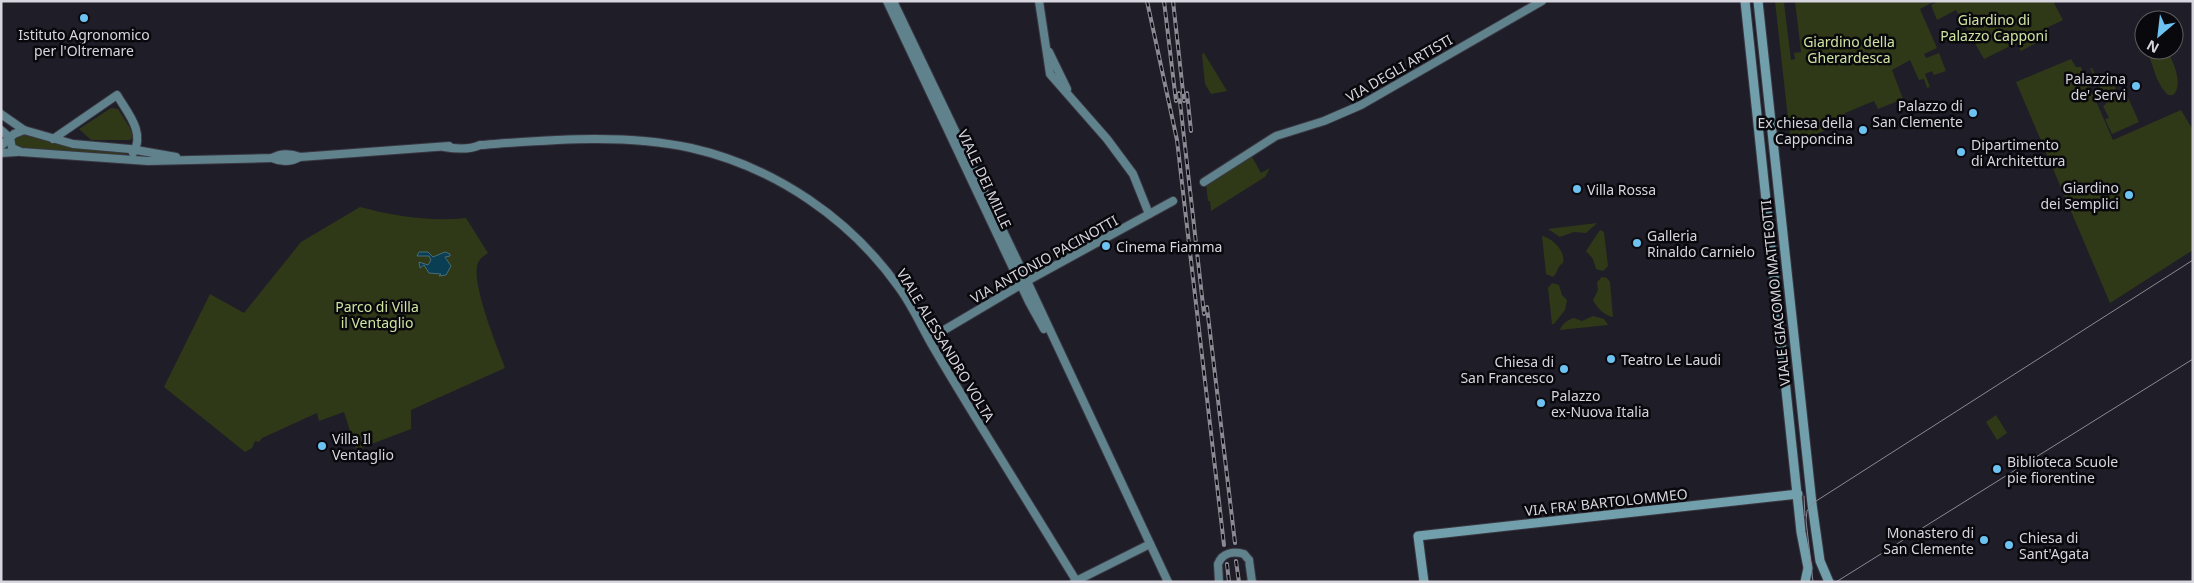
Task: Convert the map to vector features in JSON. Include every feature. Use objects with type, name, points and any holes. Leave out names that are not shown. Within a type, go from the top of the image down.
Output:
[{"type":"main road","name":"VIALE DEI MILLE","points":[[887,1],[1024,283]]},
{"type":"main road","name":"VIALE DEI MILLE","points":[[893,1],[1024,283],[1030,304],[1065,365],[1168,582]]},
{"type":"main road","points":[[1039,1],[1044,38],[1053,72],[1072,100],[1133,174],[1149,214]]},
{"type":"main road","name":"VIA DEGLI ARTISTI","points":[[1204,182],[1263,144],[1287,132],[1324,121],[1361,105],[1542,1]]},
{"type":"main road","name":"VIALE GIACOMO MATTEOTTI","points":[[1745,1],[1801,532],[1807,566],[1806,582]]},
{"type":"main road","name":"VIALE GIACOMO MATTEOTTI","points":[[1758,1],[1814,518],[1820,561],[1829,581]]},
{"type":"main road","points":[[53,139],[117,95],[137,130],[138,139],[135,150],[123,160]]},
{"type":"main road","points":[[1,114],[24,130],[53,139],[80,145],[135,150],[162,158]]},
{"type":"main road","points":[[1,130],[10,138],[12,148],[21,152]]},
{"type":"main road","points":[[1,146],[15,133],[24,130]]},
{"type":"main road","name":"VIALE ALESSANDRO VOLTA","points":[[162,158],[272,158],[278,161],[294,161],[300,157],[444,147],[467,143],[480,145],[592,139],[640,141],[692,148],[753,168],[812,202],[861,243],[901,290],[929,340],[1076,581]]},
{"type":"main road","points":[[1,153],[21,152],[123,160],[162,158]]},
{"type":"main road","name":"VIA ANTONIO PACINOTTI","points":[[929,340],[1024,283],[1173,201]]},
{"type":"main road","name":"VIA FRA' BARTOLOMMEO","points":[[1424,582],[1418,536],[1798,494]]},
{"type":"main road","points":[[1076,581],[1150,544]]},
{"type":"main road","points":[[1219,582],[1218,564],[1222,557],[1231,553],[1244,554],[1249,560],[1252,582]]},
{"type":"green space","name":"Giardino della Gherardesca","points":[[1775,1],[1795,1],[1935,1],[1920,9],[1937,48],[1924,54],[1926,58],[1939,53],[1946,71],[1934,75],[1932,71],[1925,74],[1930,87],[1927,88],[1924,79],[1919,80],[1910,60],[1892,70],[1903,99],[1878,109],[1874,101],[1845,113],[1847,120],[1791,146]],"holes":[[[1795,1],[1801,52],[1794,53],[1795,59],[1791,60],[1784,3]]]},
{"type":"green space","name":"Giardino di Palazzo Capponi","points":[[1938,1],[2053,1],[2063,20],[2034,34],[2038,42],[2021,51],[2016,43],[1984,59],[1956,10],[1937,20],[1931,5]]},
{"type":"green space","points":[[1204,53],[1227,91],[1211,94],[1205,84],[1202,54]]},
{"type":"green space","name":"Giardino dei Semplici","points":[[2071,59],[2076,67],[2081,67],[2113,140],[2181,110],[2193,130],[2193,250],[2110,303],[2016,82]]},
{"type":"green space","points":[[2150,60],[2171,60],[2178,79],[2178,85],[2173,95],[2168,95],[2157,79]]},
{"type":"green space","points":[[2090,68],[2092,68],[2098,80],[2110,75],[2119,96],[2126,93],[2139,122],[2112,134],[2105,119],[2109,118],[2103,106],[2106,104]]},
{"type":"green space","points":[[111,108],[118,109],[130,128],[133,136],[130,140],[91,140],[79,129]]},
{"type":"green space","points":[[29,134],[65,146],[124,152],[126,155],[16,148],[14,139],[20,135]]},
{"type":"green space","points":[[1252,157],[1261,173],[1270,168],[1265,177],[1211,211],[1206,184]]},
{"type":"green space","name":"Parco di Villa il Ventaglio","points":[[360,207],[413,217],[439,219],[466,218],[488,253],[479,261],[477,282],[485,313],[505,368],[411,410],[411,429],[356,450],[344,412],[319,421],[317,413],[262,438],[259,442],[255,441],[252,448],[245,452],[164,387],[210,294],[244,313],[301,242]]},
{"type":"green space","points":[[1597,223],[1586,233],[1574,232],[1560,237],[1548,229]]},
{"type":"green space","points":[[1600,230],[1604,232],[1608,266],[1603,271],[1596,269],[1593,259],[1586,251]]},
{"type":"green space","points":[[1542,236],[1558,246],[1563,254],[1563,263],[1553,277],[1546,274]]},
{"type":"green space","points":[[1602,277],[1607,278],[1610,282],[1613,317],[1601,311],[1593,300],[1598,290],[1597,282]]},
{"type":"green space","points":[[1552,283],[1559,285],[1562,295],[1567,300],[1565,310],[1554,324],[1552,324],[1548,288]]},
{"type":"green space","points":[[1593,316],[1604,319],[1608,325],[1560,330],[1563,324],[1571,319],[1574,318],[1582,321]]},
{"type":"green space","points":[[1996,415],[2007,433],[1997,440],[1986,422]]},
{"type":"water","points":[[419,252],[428,252],[433,257],[445,252],[450,254],[450,256],[445,257],[451,266],[446,275],[439,276],[441,274],[429,273],[424,265],[420,268],[419,262],[428,265],[431,260],[429,256],[417,256]]},
{"type":"tram line","points":[[1813,582],[1806,520],[1807,511],[1813,503],[2193,260]]},
{"type":"tram line","points":[[1836,582],[2193,359]]},
{"type":"tram line","points":[[1804,496],[1805,516]]},
{"type":"railway","points":[[1147,1],[1177,140],[1224,545]]},
{"type":"railway","points":[[1164,1],[1176,101]]},
{"type":"railway","points":[[1173,1],[1184,101]]},
{"type":"railway","points":[[1179,93],[1204,314]]},
{"type":"railway","points":[[1187,93],[1191,131]]},
{"type":"railway","points":[[1207,307],[1235,543]]},
{"type":"railway","points":[[1236,561],[1239,582]]},
{"type":"railway","points":[[1227,564],[1229,582]]},
{"type":"place","name":"Istituto Agronomico per l'Oltremare","points":[[84,18]]},
{"type":"place","name":"Palazzina de' Servi","points":[[2136,86]]},
{"type":"place","name":"Palazzo di San Clemente","points":[[1973,113]]},
{"type":"place","name":"Ex chiesa della Capponcina","points":[[1863,130]]},
{"type":"place","name":"Dipartimento di Architettura","points":[[1961,152]]},
{"type":"place","name":"Villa Rossa","points":[[1577,189]]},
{"type":"place","name":"Giardino dei Semplici","points":[[2129,195]]},
{"type":"place","name":"Galleria Rinaldo Carnielo","points":[[1637,243]]},
{"type":"place","name":"Cinema Fiamma","points":[[1106,246]]},
{"type":"place","name":"Teatro Le Laudi","points":[[1611,359]]},
{"type":"place","name":"Chiesa di San Francesco","points":[[1564,369]]},
{"type":"place","name":"Palazzo ex-Nuova Italia","points":[[1541,403]]},
{"type":"place","name":"Villa Il Ventaglio","points":[[322,446]]},
{"type":"place","name":"Biblioteca Scuole pie fiorentine","points":[[1997,469]]},
{"type":"place","name":"Monastero di San Clemente","points":[[1984,540]]},
{"type":"place","name":"Chiesa di Sant'Agata","points":[[2009,545]]}]
